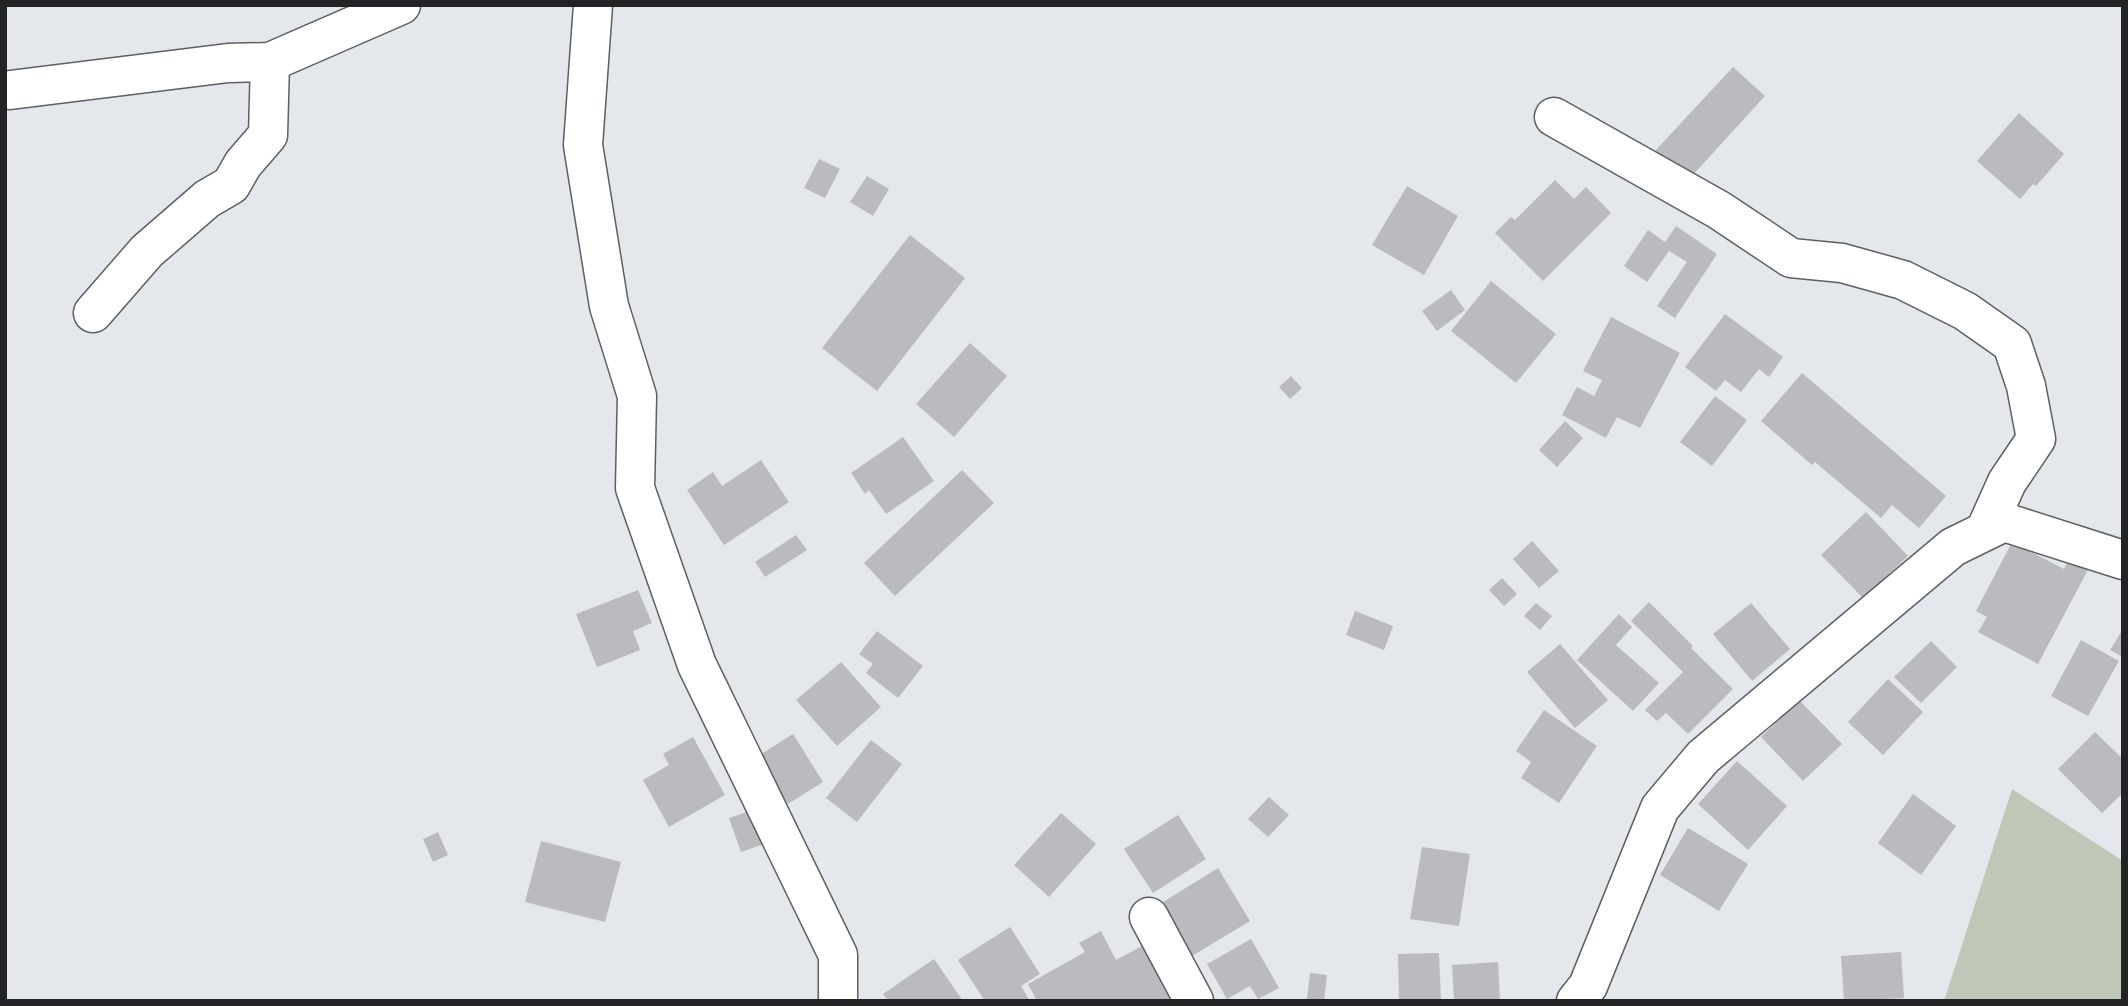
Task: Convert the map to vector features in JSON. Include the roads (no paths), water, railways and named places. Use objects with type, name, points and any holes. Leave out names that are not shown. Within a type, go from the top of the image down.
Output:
[{"type":"street","points":[[10,90],[228,63],[270,62],[401,5]]},
{"type":"street","points":[[593,5],[583,145],[609,306],[637,396],[635,488],[696,665],[838,955],[838,1001]]},
{"type":"street","points":[[93,313],[147,251],[207,199],[230,185],[243,164],[268,135],[270,62]]},
{"type":"street","points":[[1554,117],[1719,210],[1791,258],[1842,263],[1903,280],[1965,311],[2012,344],[2026,386],[2036,439],[2007,482],[1985,531]]},
{"type":"street","points":[[1576,1001],[1588,986],[1660,808],[1703,757],[1953,547],[2004,522],[2123,560]]},
{"type":"street","points":[[1149,917],[1194,1001]]}]
